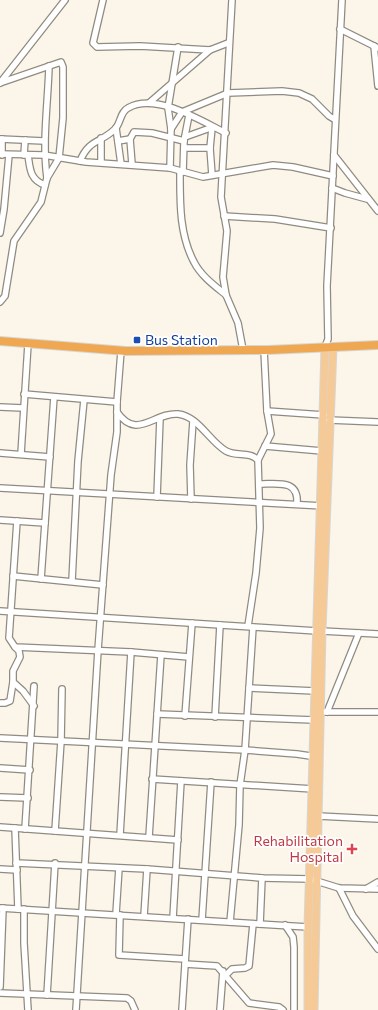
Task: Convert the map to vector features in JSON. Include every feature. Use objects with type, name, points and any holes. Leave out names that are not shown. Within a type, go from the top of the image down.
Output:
[{"type":"highway","points":[[0,341],[122,351],[264,350],[328,345],[378,345]]},
{"type":"main road","points":[[321,712],[315,691],[319,631],[327,418],[328,345]]},
{"type":"main road","points":[[323,506],[322,451],[327,418]]},
{"type":"main road","points":[[314,1010],[313,789],[321,712],[319,631]]},
{"type":"main road","points":[[308,1010],[308,927],[318,816],[314,720],[321,712]]},
{"type":"street","points":[[0,83],[66,0]]},
{"type":"street","points":[[103,0],[93,39],[94,46],[97,48],[178,47],[210,50]]},
{"type":"street","points":[[232,0],[228,42],[228,93],[221,197],[227,231],[223,277],[226,295],[238,322],[243,350]]},
{"type":"street","points":[[328,345],[327,311],[334,119],[342,0]]},
{"type":"street","points":[[340,29],[376,47],[378,86]]},
{"type":"street","points":[[80,161],[86,148],[116,128],[127,108],[149,103],[172,85],[210,50],[228,42]]},
{"type":"street","points":[[170,168],[171,129],[168,108],[178,47]]},
{"type":"street","points":[[0,83],[60,62],[64,67],[63,118],[59,158],[47,178],[44,193],[37,209],[14,241],[5,296],[0,302]]},
{"type":"street","points":[[47,178],[44,141],[49,66]]},
{"type":"street","points":[[171,129],[182,112],[228,93],[282,91],[299,93],[312,99],[334,119]]},
{"type":"street","points":[[149,103],[182,112],[226,133]]},
{"type":"street","points":[[189,115],[182,171],[180,215],[194,262],[203,274],[226,295]]},
{"type":"street","points":[[132,164],[130,139],[134,132],[152,133],[171,138],[185,139],[212,127]]},
{"type":"street","points":[[212,127],[210,148],[212,175]]},
{"type":"street","points":[[116,128],[121,164]]},
{"type":"street","points":[[101,138],[101,162]]},
{"type":"street","points":[[44,141],[1,139],[1,154],[44,155],[80,161],[170,168],[203,178],[212,175],[273,165],[333,176]]},
{"type":"street","points":[[118,141],[130,139]]},
{"type":"street","points":[[25,140],[26,155],[31,175],[35,181],[45,185]]},
{"type":"street","points":[[185,148],[210,148]]},
{"type":"street","points":[[333,154],[378,211]]},
{"type":"street","points":[[0,233],[4,209],[9,155]]},
{"type":"street","points":[[332,188],[367,199]]},
{"type":"street","points":[[224,216],[275,218],[331,228]]},
{"type":"street","points":[[21,454],[28,344]]},
{"type":"street","points":[[230,922],[240,825],[240,785],[245,750],[249,688],[250,626],[260,528],[258,501],[258,460],[271,434],[267,411],[264,350]]},
{"type":"street","points":[[76,1010],[94,743],[98,650],[109,494],[116,443],[117,402],[122,351]]},
{"type":"street","points":[[24,394],[117,402]]},
{"type":"street","points":[[41,579],[54,397]]},
{"type":"street","points":[[72,582],[84,400]]},
{"type":"street","points":[[0,407],[23,408]]},
{"type":"street","points":[[267,411],[378,422]]},
{"type":"street","points":[[117,412],[126,422],[135,426],[179,414],[193,421],[226,451],[250,454],[258,460]]},
{"type":"street","points":[[157,497],[160,418]]},
{"type":"street","points":[[191,499],[190,465],[193,421]]},
{"type":"street","points":[[265,446],[322,451]]},
{"type":"street","points":[[0,452],[50,457]]},
{"type":"street","points":[[259,484],[290,486],[298,495],[297,504]]},
{"type":"street","points":[[0,488],[191,499],[258,501],[323,506]]},
{"type":"street","points":[[0,520],[44,523]]},
{"type":"street","points":[[0,703],[10,701],[13,671],[20,658],[19,650],[9,638],[17,521]]},
{"type":"street","points":[[14,576],[103,585]]},
{"type":"street","points":[[0,611],[378,634]]},
{"type":"street","points":[[185,716],[192,623]]},
{"type":"street","points":[[215,717],[220,625]]},
{"type":"street","points":[[359,633],[321,712],[378,712]]},
{"type":"street","points":[[15,647],[98,650],[189,657]]},
{"type":"street","points":[[120,835],[130,652]]},
{"type":"street","points":[[149,837],[161,655]]},
{"type":"street","points":[[13,682],[34,706]]},
{"type":"street","points":[[25,829],[32,739],[34,686]]},
{"type":"street","points":[[249,688],[315,691]]},
{"type":"street","points":[[55,831],[61,741],[62,689]]},
{"type":"street","points":[[157,714],[314,720]]},
{"type":"street","points":[[0,738],[154,747],[245,750],[316,757]]},
{"type":"street","points":[[0,768],[30,770]]},
{"type":"street","points":[[152,779],[313,789]]},
{"type":"street","points":[[173,918],[181,781]]},
{"type":"street","points":[[202,920],[211,782]]},
{"type":"street","points":[[0,797],[28,798]]},
{"type":"street","points":[[318,816],[378,819]]},
{"type":"street","points":[[0,827],[178,840]]},
{"type":"street","points":[[15,828],[18,909]]},
{"type":"street","points":[[16,863],[55,863],[262,878],[313,879],[339,888],[378,889]]},
{"type":"street","points":[[46,995],[55,863]]},
{"type":"street","points":[[119,868],[119,955],[217,966],[249,1003],[283,1010]]},
{"type":"street","points":[[0,869],[17,870]]},
{"type":"street","points":[[144,916],[146,869]]},
{"type":"street","points":[[260,924],[262,878]]},
{"type":"street","points":[[366,889],[378,882]]},
{"type":"street","points":[[339,888],[353,916],[378,949]]},
{"type":"street","points":[[0,987],[1,908],[308,927]]},
{"type":"street","points":[[24,909],[24,943],[28,1010]]},
{"type":"street","points":[[182,1010],[188,919]]},
{"type":"street","points":[[224,973],[234,968],[245,968],[249,966],[253,924]]},
{"type":"street","points":[[285,925],[292,937],[294,947],[294,1010]]},
{"type":"street","points":[[220,1010],[224,973]]},
{"type":"street","points":[[0,993],[127,998],[131,1001],[135,1010]]},
{"type":"place","name":"Bus Station","points":[[137,340]]},
{"type":"place","name":"Rehabilitation Hospital","points":[[352,849]]}]
